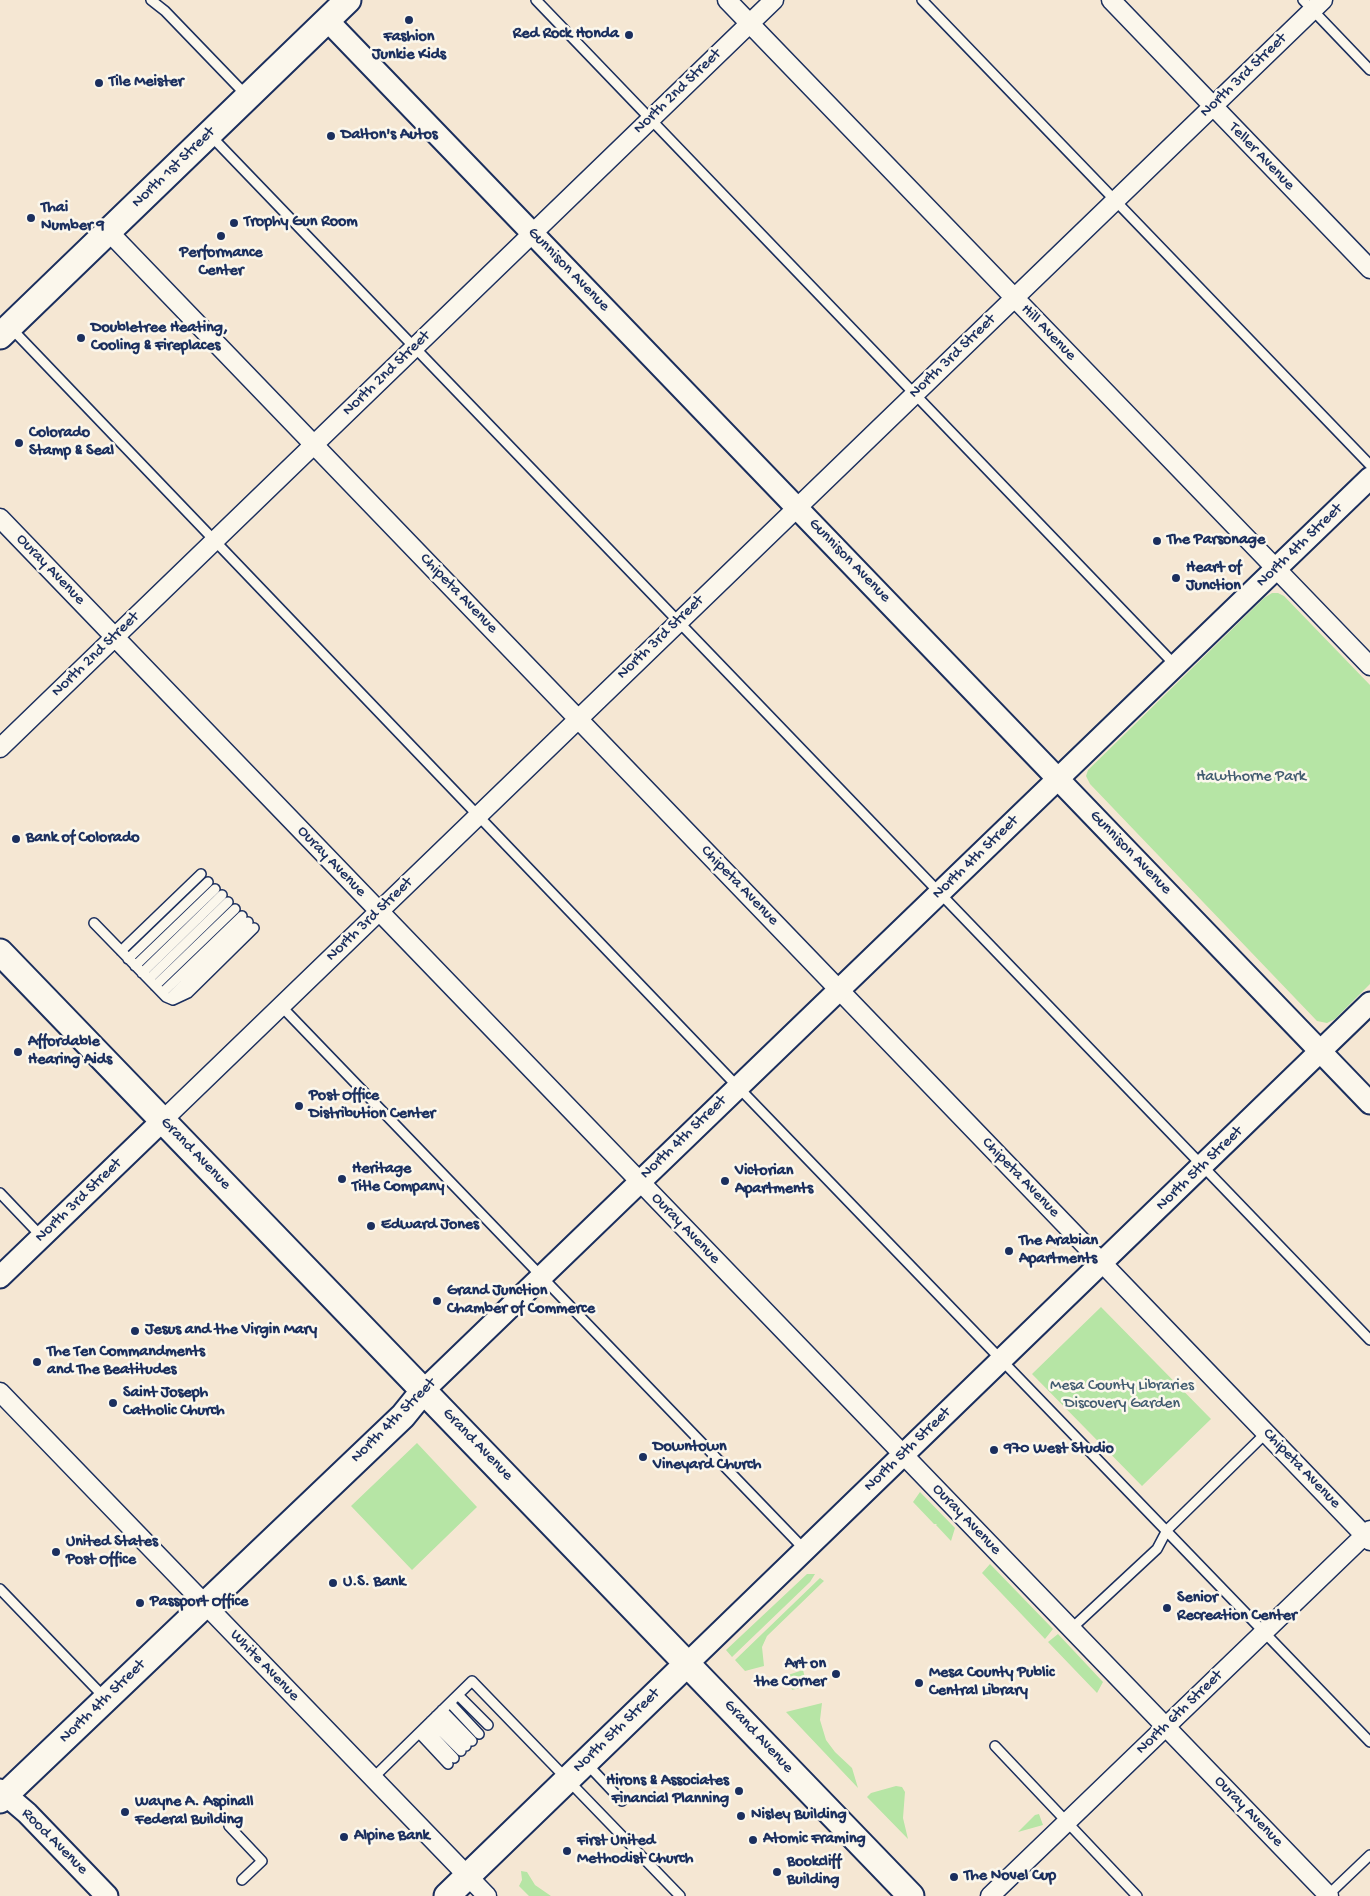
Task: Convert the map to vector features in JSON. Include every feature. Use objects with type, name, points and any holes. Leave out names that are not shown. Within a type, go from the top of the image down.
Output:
[{"type":"main road","name":"North 1st Street","points":[[5,331],[348,0]]},
{"type":"main road","name":"Grand Avenue","points":[[0,952],[911,1896]]},
{"type":"main road","name":"North 4th Street","points":[[2,1795],[106,1699],[403,1416],[424,1390]]},
{"type":"main road","name":"North 5th Street","points":[[446,1896],[688,1663]]},
{"type":"street","name":"Hill Avenue","points":[[727,0],[1370,666]]},
{"type":"street","name":"North 2nd Street","points":[[0,748],[774,0]]},
{"type":"street","name":"Teller Avenue","points":[[1111,0],[1370,270]]},
{"type":"street","name":"North 3rd Street","points":[[0,1277],[1213,107],[1313,3]]},
{"type":"street","name":"Gunnison Avenue","points":[[327,20],[1370,1103]]},
{"type":"street","name":"Chipeta Avenue","points":[[108,231],[1266,1433],[1368,1536]]},
{"type":"street","name":"North 4th Street","points":[[424,1390],[1370,478]]},
{"type":"street","name":"Ouray Avenue","points":[[0,518],[1328,1896]]},
{"type":"street","name":"North 5th Street","points":[[688,1663],[1370,1004]]},
{"type":"street","name":"White Avenue","points":[[0,1392],[487,1896]]},
{"type":"street","name":"North 6th Street","points":[[990,1896],[1265,1632],[1368,1536]]},
{"type":"street","name":"Rood Avenue","points":[[2,1795],[27,1813],[107,1896]]},
{"type":"lane","points":[[151,0],[165,11],[248,96]]},
{"type":"lane","points":[[536,0],[916,393],[1176,666]]},
{"type":"lane","points":[[922,0],[1370,465]]},
{"type":"lane","points":[[1313,3],[1370,70]]},
{"type":"lane","points":[[209,134],[1370,1340]]},
{"type":"lane","points":[[5,331],[214,541],[1370,1742]]},
{"type":"lane","points":[[121,951],[201,874]]},
{"type":"lane","points":[[128,959],[208,882]]},
{"type":"lane","points":[[94,923],[166,996],[180,998],[188,993],[235,909]]},
{"type":"lane","points":[[145,976],[235,909]]},
{"type":"lane","points":[[145,976],[235,909]]},
{"type":"lane","points":[[166,996],[235,909]]},
{"type":"lane","points":[[281,1006],[540,1277],[806,1550]]},
{"type":"lane","points":[[0,1193],[42,1237]]},
{"type":"lane","points":[[1071,1629],[1157,1549],[1167,1530],[1266,1433]]},
{"type":"lane","points":[[0,1589],[106,1699]]},
{"type":"lane","points":[[373,1778],[472,1681],[516,1733],[622,1801]]},
{"type":"lane","points":[[458,1695],[488,1725]]},
{"type":"lane","points":[[450,1703],[479,1734]]},
{"type":"lane","points":[[431,1721],[460,1752]]},
{"type":"lane","points":[[431,1721],[460,1752]]},
{"type":"lane","points":[[431,1721],[460,1752]]},
{"type":"lane","points":[[995,1746],[1137,1896]]},
{"type":"lane","points":[[577,1771],[680,1896]]},
{"type":"lane","points":[[229,1826],[262,1861],[242,1880]]},
{"type":"lane","points":[[1328,1896],[1370,1855]]},
{"type":"green space","name":"Hawthorne Park","points":[[1272,593],[1284,596],[1370,685],[1370,984],[1335,1019],[1327,1023],[1317,1021],[1090,784],[1086,776],[1088,770],[1264,598]]},
{"type":"green space","name":"Mesa County Libraries Discovery Garden","points":[[1101,1307],[1211,1419],[1142,1486],[1032,1374]]},
{"type":"green space","points":[[417,1443],[477,1507],[412,1570],[351,1506]]},
{"type":"green space","points":[[920,1492],[955,1528],[951,1541],[937,1524],[934,1524],[913,1502]]},
{"type":"green space","points":[[990,1564],[1053,1629],[1045,1639],[982,1573]]},
{"type":"green space","points":[[807,1574],[815,1574],[810,1582],[732,1657],[726,1650]]},
{"type":"green space","points":[[820,1578],[824,1581],[767,1636],[762,1647],[764,1666],[745,1671],[735,1660]]},
{"type":"green space","points":[[1058,1634],[1103,1682],[1097,1693],[1048,1642]]},
{"type":"green space","points":[[803,1670],[807,1686],[792,1690],[788,1675]]},
{"type":"green space","points":[[822,1703],[820,1720],[826,1740],[835,1752],[852,1768],[858,1788],[786,1712]]},
{"type":"green space","points":[[896,1786],[902,1787],[905,1792],[903,1818],[908,1839],[867,1797],[871,1793]]},
{"type":"green space","points":[[1039,1814],[1043,1825],[1018,1832],[1035,1815]]},
{"type":"green space","points":[[521,1871],[527,1872],[535,1885],[551,1896],[529,1896],[519,1886],[522,1880]]},
{"type":"place","name":"Fashion Junkie Kids","points":[[409,20]]},
{"type":"place","name":"Red Rock Honda","points":[[629,35]]},
{"type":"place","name":"Tile Meister","points":[[99,83]]},
{"type":"place","name":"Dalton's Autos","points":[[331,136]]},
{"type":"place","name":"Thai Number 9","points":[[31,218]]},
{"type":"place","name":"Trophy Gun Room","points":[[234,223]]},
{"type":"place","name":"Performance Center","points":[[221,236]]},
{"type":"place","name":"Doubletree Heating, Cooling & Fireplaces","points":[[81,338]]},
{"type":"place","name":"Colorado Stamp & Seal","points":[[19,443]]},
{"type":"place","name":"The Parsonage","points":[[1157,541]]},
{"type":"place","name":"Heart of Junction","points":[[1176,578]]},
{"type":"place","name":"Bank of Colorado","points":[[16,839]]},
{"type":"place","name":"Affordable Hearing Aids","points":[[18,1052]]},
{"type":"place","name":"Post Office Distribution Center","points":[[299,1106]]},
{"type":"place","name":"Heritage Title Company","points":[[342,1179]]},
{"type":"place","name":"Victorian Apartments","points":[[725,1181]]},
{"type":"place","name":"Edward Jones","points":[[371,1226]]},
{"type":"place","name":"The Arabian Apartments","points":[[1009,1251]]},
{"type":"place","name":"Grand Junction Chamber of Commerce","points":[[437,1301]]},
{"type":"place","name":"Jesus and the Virgin Mary","points":[[135,1331]]},
{"type":"place","name":"The Ten Commandments and The Beatitudes","points":[[37,1362]]},
{"type":"place","name":"Saint Joseph Catholic Church","points":[[113,1403]]},
{"type":"place","name":"970 West Studio","points":[[994,1450]]},
{"type":"place","name":"Downtown Vineyard Church","points":[[643,1457]]},
{"type":"place","name":"United States Post Office","points":[[56,1552]]},
{"type":"place","name":"U.S. Bank","points":[[333,1583]]},
{"type":"place","name":"Passport Office","points":[[140,1603]]},
{"type":"place","name":"Senior Recreation Center","points":[[1167,1608]]},
{"type":"place","name":"Art on the Corner","points":[[836,1674]]},
{"type":"place","name":"Mesa County Public Central Library","points":[[919,1683]]},
{"type":"place","name":"Hirons & Associates Financial Planning","points":[[739,1791]]},
{"type":"place","name":"Wayne A. Aspinall Federal Building","points":[[125,1812]]},
{"type":"place","name":"Nisley Building","points":[[741,1816]]},
{"type":"place","name":"Alpine Bank","points":[[344,1837]]},
{"type":"place","name":"Atomic Framing","points":[[753,1840]]},
{"type":"place","name":"First United Methodist Church","points":[[567,1851]]},
{"type":"place","name":"Bookcliff Building","points":[[777,1872]]},
{"type":"place","name":"The Novel Cup","points":[[954,1877]]}]
